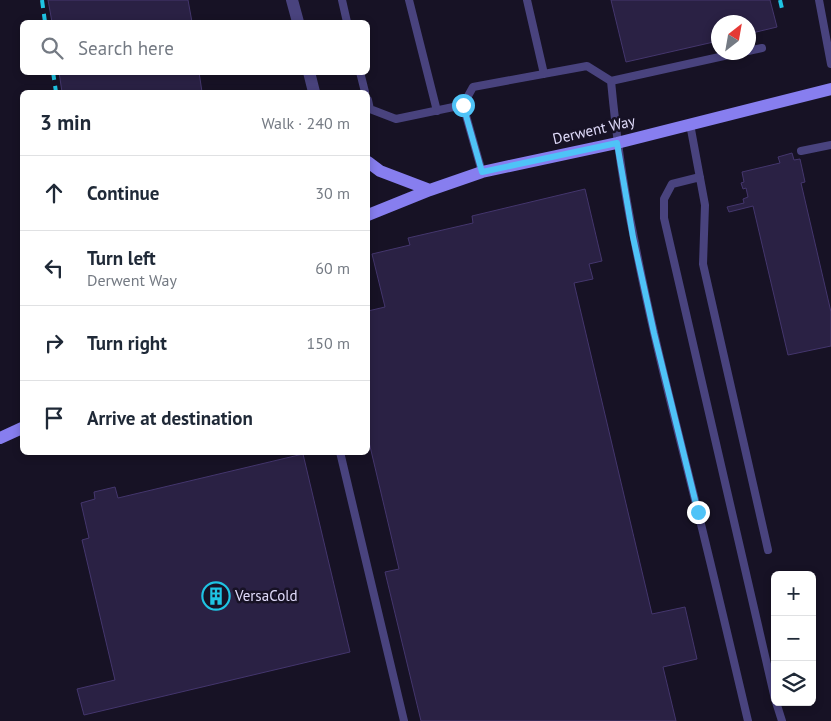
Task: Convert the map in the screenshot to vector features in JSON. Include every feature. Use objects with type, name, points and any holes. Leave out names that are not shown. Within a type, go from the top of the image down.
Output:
[{"type":"street","points":[[292,0],[297,20]]},
{"type":"street","points":[[310,75],[314,90]]},
{"type":"street","name":"Derwent Way","points":[[370,214],[482,172],[617,143],[831,89]]},
{"type":"street","points":[[370,164],[380,171],[430,190]]},
{"type":"street","points":[[0,438],[20,429]]},
{"type":"lane","points":[[342,0],[347,20]]},
{"type":"lane","points":[[409,0],[437,110]]},
{"type":"lane","points":[[527,0],[544,74]]},
{"type":"lane","points":[[819,0],[831,64]]},
{"type":"lane","points":[[756,49],[762,48]]},
{"type":"lane","points":[[482,172],[463,105],[473,87],[587,66],[611,81],[711,59]]},
{"type":"lane","points":[[361,75],[365,90]]},
{"type":"lane","points":[[611,81],[617,143],[633,237],[654,333],[748,721]]},
{"type":"lane","points":[[370,109],[396,119],[463,105]]},
{"type":"lane","points":[[690,124],[705,205],[703,264],[768,550]]},
{"type":"lane","points":[[801,151],[831,145]]},
{"type":"lane","points":[[700,177],[672,184],[664,199],[664,218],[771,684]]},
{"type":"lane","points":[[341,455],[404,721]]},
{"type":"lane","points":[[777,706],[782,721]]},
{"type":"building","points":[[48,0],[188,0],[192,20],[52,20]]},
{"type":"building","points":[[611,0],[770,0],[777,27],[756,32],[756,15],[711,15],[711,43],[626,62]]},
{"type":"building","points":[[59,75],[199,75],[202,90],[62,90]]},
{"type":"building","points":[[792,153],[794,160],[800,159],[805,182],[801,183],[831,312],[831,346],[788,355],[753,206],[729,212],[727,207],[744,203],[743,199],[748,197],[746,188],[743,189],[741,183],[744,182],[742,172],[780,163],[778,157]]},
{"type":"building","points":[[585,189],[602,261],[589,264],[593,279],[574,283],[652,614],[685,607],[697,659],[663,667],[676,721],[421,721],[385,572],[399,569],[370,446],[370,311],[385,307],[372,254],[410,245],[408,238],[473,223],[472,216]]},
{"type":"building","name":"VersaCold","points":[[303,455],[350,652],[84,715],[77,689],[115,680],[82,540],[89,538],[81,503],[95,499],[94,492],[115,487],[118,498]]},
{"type":"railway","points":[[42,0],[45,20]]},
{"type":"railway","points":[[780,0],[783,13]]},
{"type":"railway","points":[[53,75],[56,90]]},
{"type":"place","name":"VersaCold","points":[[216,596]]},
{"type":"route","points":[[463,105],[482,172],[617,143],[633,237],[654,333],[698,512]]}]
